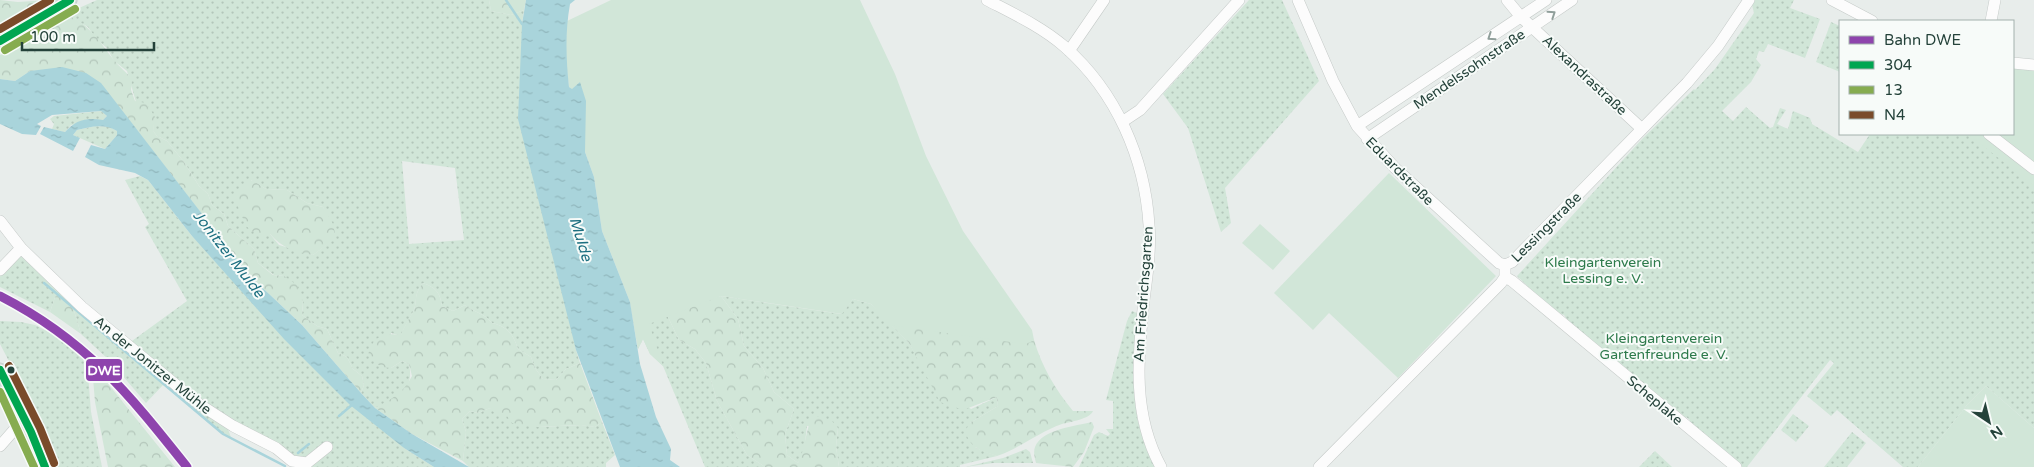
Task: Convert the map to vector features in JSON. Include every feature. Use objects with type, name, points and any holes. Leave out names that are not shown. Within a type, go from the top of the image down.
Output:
[{"type":"main road","points":[[0,41],[70,0]]},
{"type":"main road","points":[[0,370],[26,422],[45,467]]},
{"type":"street","name":"Am Friedrichsgarten","points":[[988,0],[1044,32],[1069,51],[1096,82],[1122,122],[1138,163],[1147,208],[1148,260],[1140,338],[1138,381],[1145,428],[1161,467]]},
{"type":"street","points":[[1069,51],[1104,0]]},
{"type":"street","points":[[1122,122],[1140,110],[1239,0]]},
{"type":"street","name":"Eduardstraße","points":[[1298,0],[1333,81],[1357,126],[1367,139],[1414,186],[1499,263],[1505,265]]},
{"type":"street","name":"Alexandrastraße","points":[[1507,0],[1520,17],[1642,129]]},
{"type":"street","name":"Mendelssohnstraße","points":[[1357,126],[1546,0]]},
{"type":"street","name":"Mendelssohnstraße","points":[[1367,139],[1572,0]]},
{"type":"street","name":"Lessingstraße","points":[[1319,467],[1505,277],[1505,265],[1512,262],[1704,64],[1748,0]]},
{"type":"street","points":[[1832,0],[1870,20]]},
{"type":"street","points":[[1991,20],[1995,0]]},
{"type":"street","points":[[2014,63],[2034,65]]},
{"type":"street","points":[[1990,135],[2034,169]]},
{"type":"street","name":"An der Jonitzer Mühle","points":[[0,221],[22,248],[82,307],[173,383],[220,418],[276,448],[296,463],[307,463],[327,447]]},
{"type":"street","points":[[0,270],[22,248]]},
{"type":"street","name":"Scheplake","points":[[1505,277],[1512,280],[1736,467]]},
{"type":"street","points":[[0,446],[14,430],[26,422]]},
{"type":"green space","points":[[0,0],[18,2],[49,0],[0,31]]},
{"type":"green space","points":[[97,0],[489,0],[491,11],[511,15],[524,10],[522,24],[576,350],[580,363],[566,369],[556,380],[543,379],[535,368],[531,357],[518,349],[512,335],[506,329],[492,323],[486,317],[465,305],[453,311],[442,306],[437,291],[423,283],[417,294],[414,310],[401,336],[391,333],[391,368],[402,361],[409,364],[409,381],[397,397],[375,408],[361,393],[364,385],[362,376],[353,369],[347,357],[338,353],[327,329],[317,326],[302,315],[303,302],[284,276],[274,275],[258,263],[254,249],[228,226],[224,214],[212,205],[208,194],[199,186],[184,162],[167,141],[157,136],[153,131],[154,117],[136,102],[127,71],[114,61],[107,48],[96,39],[88,27],[71,17],[70,12]],"holes":[[[402,161],[455,168],[464,240],[409,244]],[[251,180],[266,189],[287,190],[307,203],[323,207],[335,238],[313,255],[279,245],[270,234]]]},
{"type":"green space","points":[[489,0],[526,0],[524,10],[511,15],[491,11]]},
{"type":"green space","points":[[611,0],[860,0],[895,74],[926,156],[963,231],[1032,330],[1034,340],[1026,344],[889,325],[871,304],[853,299],[842,314],[721,296],[649,324],[663,366],[650,354],[643,339],[638,349],[630,302],[602,231],[594,177],[585,152],[580,83],[572,90],[569,87],[565,54],[567,21]]},
{"type":"green space","points":[[1249,0],[1282,0],[1319,81],[1225,188],[1231,223],[1221,232],[1188,128],[1163,94]]},
{"type":"green space","points":[[1755,0],[1794,0],[1790,8],[1820,19],[1805,58],[1768,44],[1764,52],[1759,51],[1756,59],[1761,65],[1751,82],[1722,111],[1733,121],[1746,107],[1770,128],[1773,127],[1780,108],[1786,110],[1777,124],[1788,129],[1793,111],[1810,118],[1812,124],[1858,152],[1869,135],[1985,135],[2034,173],[2034,428],[1986,386],[1967,405],[1918,467],[1903,467],[1837,410],[1831,416],[1807,396],[1834,363],[1830,360],[1747,467],[1740,467],[1688,424],[1690,420],[1686,417],[1684,419],[1570,324],[1564,315],[1554,312],[1517,276],[1643,138],[1715,69],[1754,13],[1752,5]]},
{"type":"green space","points":[[69,12],[71,17],[90,30],[116,63],[130,77],[132,80],[131,90],[135,101],[146,103],[155,117],[153,131],[157,136],[167,141],[184,162],[199,186],[208,194],[212,205],[224,214],[228,226],[254,249],[258,263],[273,275],[284,276],[297,285],[303,302],[302,315],[317,326],[327,329],[338,353],[347,357],[353,369],[362,376],[364,385],[361,393],[302,325],[250,276],[101,84],[30,71],[15,81],[0,79],[0,55]]},
{"type":"green space","points":[[1831,22],[1839,26],[1839,72],[1816,62]]},
{"type":"green space","points":[[2014,67],[2034,69],[2034,186],[1969,135],[2014,135]]},
{"type":"green space","points":[[101,111],[107,116],[103,120],[71,125],[65,132],[52,129],[54,124],[50,119],[54,116]]},
{"type":"green space","points":[[900,125],[1026,343],[1034,340],[1050,377],[1073,411],[1093,411],[1088,416],[1054,427],[997,456],[981,450],[970,442],[965,431],[970,423],[998,406],[997,397],[963,410],[940,402],[909,343],[883,317]]},
{"type":"green space","points":[[95,126],[110,127],[117,131],[117,135],[105,149],[73,135],[77,130]]},
{"type":"green space","points":[[1389,173],[1496,276],[1398,378],[1329,313],[1313,330],[1274,293]]},
{"type":"green space","points":[[140,176],[148,180],[192,236],[404,448],[434,467],[309,467],[226,424],[232,440],[163,385],[146,403],[109,360],[81,334],[72,304],[55,297],[50,312],[0,287],[0,274],[18,257],[22,256],[125,346],[187,301],[145,227],[149,224],[125,180]]},
{"type":"green space","points":[[252,180],[266,189],[287,190],[307,203],[323,207],[333,224],[336,238],[313,255],[289,249],[270,234],[258,236],[246,226],[234,197]]},
{"type":"green space","points":[[1260,224],[1290,251],[1273,270],[1242,243]]},
{"type":"green space","points":[[423,283],[437,291],[442,306],[453,311],[465,305],[486,317],[492,323],[506,329],[512,335],[518,349],[531,357],[535,368],[543,379],[556,380],[566,369],[580,363],[602,422],[595,427],[579,425],[539,427],[512,423],[507,416],[497,415],[490,408],[478,413],[470,411],[462,419],[466,432],[463,461],[412,434],[375,408],[396,395],[405,387],[412,376],[409,364],[402,361],[391,368],[381,367],[368,355],[370,349],[379,337],[389,334],[401,335],[414,310],[417,294]]},
{"type":"green space","points":[[59,293],[72,304],[81,334],[50,312],[55,297]]},
{"type":"green space","points":[[721,296],[841,314],[853,299],[871,304],[909,343],[922,366],[971,409],[997,397],[998,406],[970,423],[976,448],[997,456],[960,465],[960,467],[839,467],[836,447],[838,428],[807,426],[804,451],[798,463],[787,455],[785,434],[794,409],[774,392],[763,368],[744,346],[738,319]]},
{"type":"green space","points":[[721,296],[738,319],[744,346],[763,368],[774,392],[794,409],[785,434],[787,455],[798,463],[813,415],[831,420],[838,428],[836,447],[839,467],[765,467],[747,455],[717,401],[706,363],[695,349],[679,340],[668,317],[655,313]]},
{"type":"green space","points":[[630,302],[668,317],[679,340],[695,349],[706,363],[717,401],[747,455],[765,467],[705,467],[663,366],[650,354],[643,339],[638,349]]},
{"type":"green space","points":[[1132,311],[1137,313],[1138,316],[1135,401],[1138,422],[1156,467],[1079,467],[1094,435],[1099,432],[1108,436],[1110,434],[1106,429],[1113,429],[1113,401],[1106,400],[1127,321]]},
{"type":"green space","points":[[0,321],[35,325],[53,334],[83,359],[88,374],[91,412],[102,467],[53,467],[43,440],[22,399],[12,367],[0,344]]},
{"type":"green space","points":[[92,366],[175,467],[108,467],[95,402]]},
{"type":"green space","points":[[1986,386],[2034,428],[2034,467],[1918,467],[1967,405]]},
{"type":"green space","points":[[490,408],[539,427],[581,425],[595,427],[602,422],[615,455],[606,463],[606,467],[469,467],[463,461],[466,432],[462,419],[470,411],[478,413]]},
{"type":"green space","points":[[1793,414],[1809,426],[1796,442],[1781,430]]},
{"type":"green space","points":[[1092,422],[1094,427],[1084,452],[1073,467],[1036,463],[1035,447],[1045,436],[1060,429]]},
{"type":"green space","points":[[1852,432],[1866,443],[1847,467],[1824,467]]},
{"type":"green space","points":[[1026,449],[1030,452],[1033,463],[993,463],[965,467],[1003,458]]},
{"type":"green space","points":[[1655,451],[1672,467],[1639,467]]},
{"type":"water","name":"Mulde","points":[[526,0],[575,0],[570,4],[567,25],[569,87],[572,89],[580,82],[586,101],[585,152],[594,177],[602,231],[630,302],[640,364],[656,417],[671,449],[670,460],[680,467],[620,467],[576,350],[518,119],[522,24]]},
{"type":"water","name":"Jonitzer Mulde","points":[[62,67],[86,73],[101,83],[250,276],[302,325],[375,408],[412,434],[469,467],[434,467],[404,448],[350,405],[284,339],[192,236],[148,180],[135,173],[99,165],[85,157],[91,145],[105,149],[117,135],[117,131],[102,126],[77,130],[73,135],[80,138],[73,151],[40,134],[44,127],[65,132],[82,120],[103,120],[107,116],[101,111],[52,115],[37,124],[41,126],[36,135],[22,134],[0,124],[0,79],[15,81],[30,71]]},
{"type":"waterway","points":[[506,0],[522,24]]},
{"type":"waterway","points":[[44,283],[223,434],[285,466]]},
{"type":"waterway","points":[[339,416],[353,404]]},
{"type":"waterway","points":[[298,453],[309,444]]},
{"type":"rail line","name":"DWE","points":[[0,296],[57,331],[104,370],[145,415],[187,467]]},
{"type":"transit line","name":"N4","points":[[0,29],[50,0]]},
{"type":"transit line","name":"304","points":[[0,41],[70,0]]},
{"type":"transit line","name":"13","points":[[5,50],[75,9]]},
{"type":"transit line","name":"N4","points":[[9,366],[40,428],[54,463]]},
{"type":"transit line","name":"304","points":[[0,370],[31,432],[45,467]]},
{"type":"transit line","name":"13","points":[[0,392],[34,467]]},
{"type":"park label","name":"Kleingartenverein Lessing e. V.","points":[[1603,270]]},
{"type":"park label","name":"Kleingartenverein Gartenfreunde e. V.","points":[[1664,346]]}]
